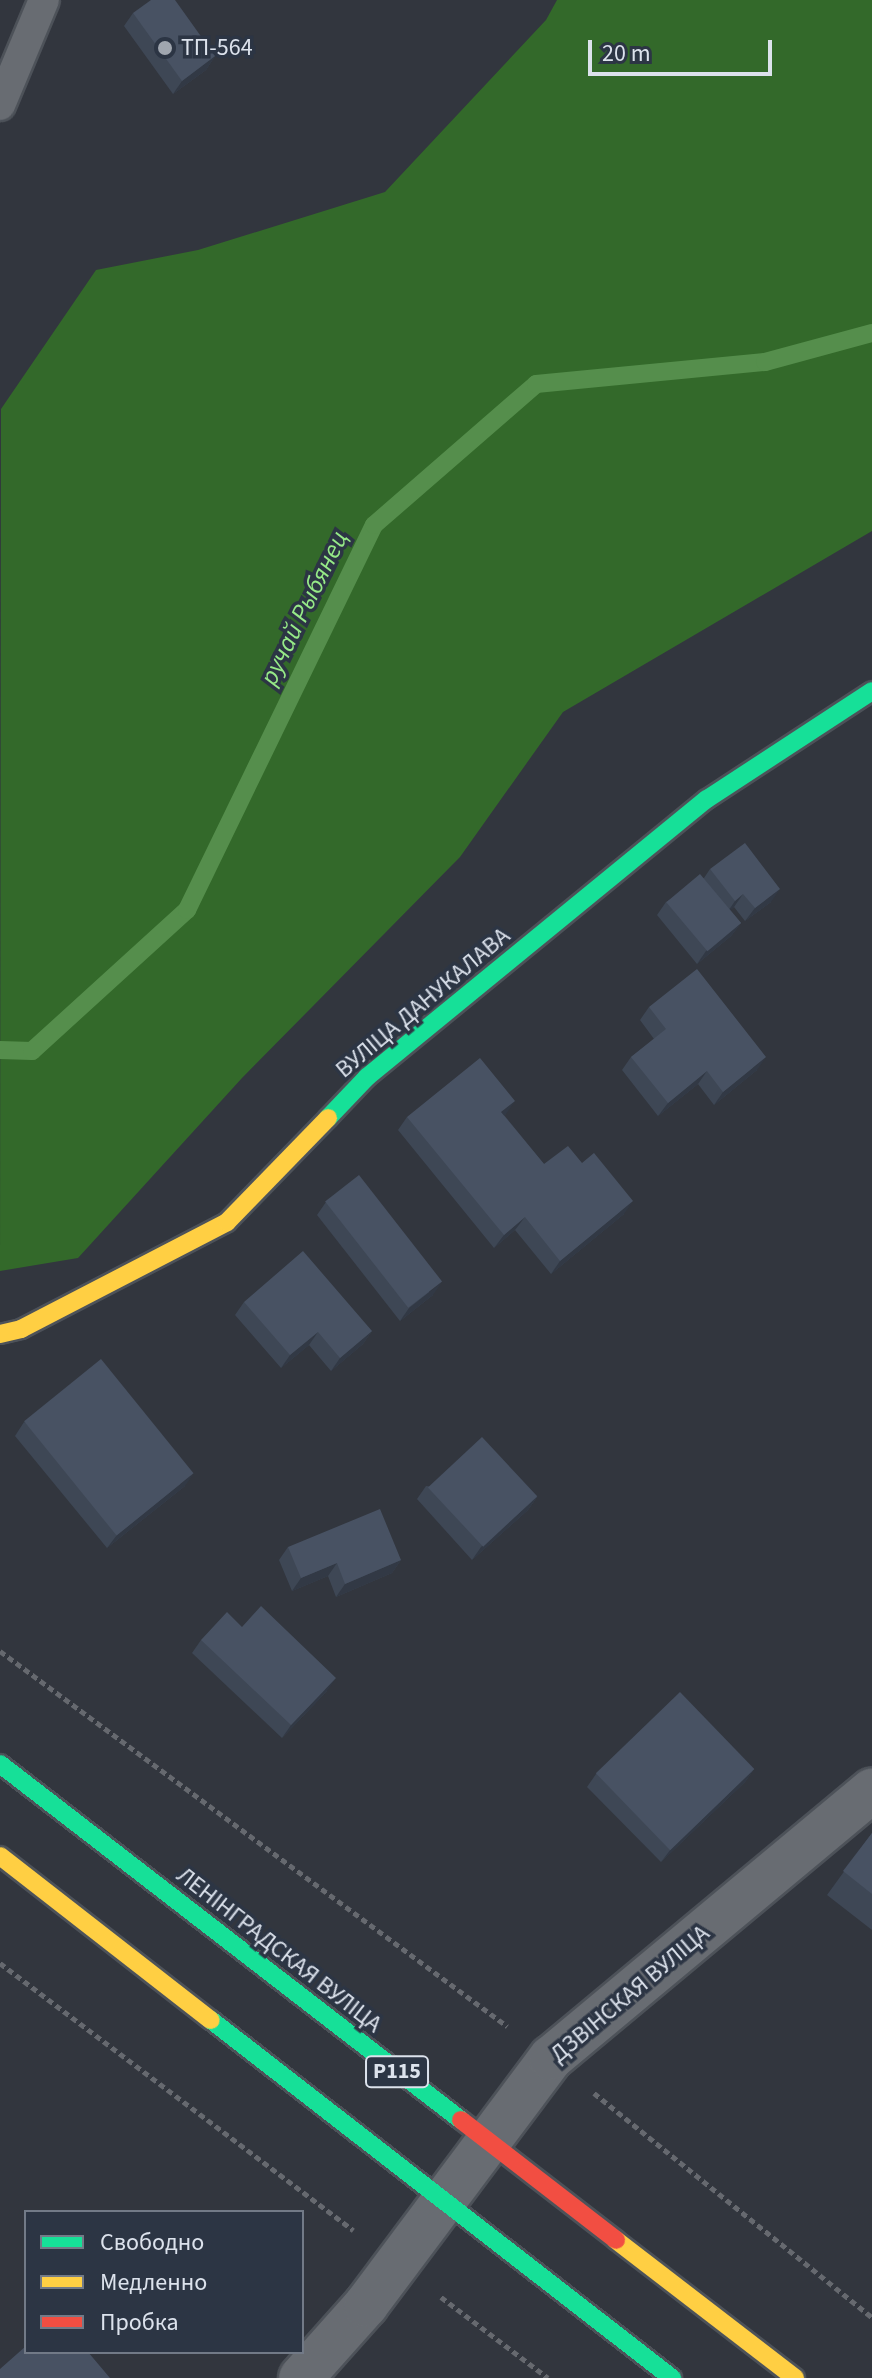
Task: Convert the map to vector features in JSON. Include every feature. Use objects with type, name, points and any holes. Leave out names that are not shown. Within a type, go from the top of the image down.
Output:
[{"type":"main road","name":"ВУЛІЦА ДАНУКАЛАВА","points":[[0,1334],[21,1329],[227,1222],[367,1077],[707,799],[872,691]]},
{"type":"main road","name":"ЛЕНІНГРАДСКАЯ ВУЛІЦА","points":[[0,1764],[795,2378]]},
{"type":"main road","points":[[0,1856],[672,2378]]},
{"type":"street","name":"ДЗВІНСКАЯ ВУЛІЦА","points":[[301,2378],[398,2264],[551,2058],[872,1791]]},
{"type":"lane","points":[[0,105],[44,0]]},
{"type":"path","points":[[0,1651],[551,2058],[872,2317]]},
{"type":"path","points":[[0,1963],[548,2378]]},
{"type":"green space","points":[[557,0],[872,0],[872,531],[563,712],[460,857],[242,1078],[78,1258],[0,1271],[1,409],[96,270],[198,250],[385,192],[546,20]]},
{"type":"building","points":[[151,0],[175,0],[215,56],[182,81],[133,13]]},
{"type":"building","points":[[745,843],[780,889],[755,908],[743,894],[735,901],[710,869]]},
{"type":"building","points":[[700,874],[741,923],[707,951],[666,902]]},
{"type":"building","points":[[697,969],[766,1057],[723,1092],[707,1071],[668,1103],[631,1057],[666,1029],[649,1007]]},
{"type":"building","points":[[480,1058],[515,1101],[501,1112],[544,1164],[568,1146],[582,1163],[594,1153],[633,1201],[560,1261],[525,1217],[504,1235],[407,1117]]},
{"type":"building","points":[[359,1175],[442,1281],[408,1308],[325,1201]]},
{"type":"building","points":[[303,1251],[372,1331],[340,1358],[318,1332],[290,1355],[244,1302]]},
{"type":"building","points":[[101,1359],[194,1473],[117,1536],[24,1421]]},
{"type":"building","points":[[482,1437],[537,1496],[483,1547],[428,1487]]},
{"type":"building","points":[[380,1509],[401,1560],[345,1584],[337,1563],[301,1578],[288,1547]]},
{"type":"building","points":[[261,1606],[336,1678],[291,1725],[201,1640],[227,1612],[242,1627]]},
{"type":"building","points":[[680,1692],[754,1769],[670,1850],[596,1773]]},
{"type":"building","points":[[872,1833],[872,1894],[843,1871]]},
{"type":"building","points":[[24,2348],[24,2354],[90,2354],[110,2378],[0,2378],[0,2369]]},
{"type":"waterway","name":"ручай Рыбянец","points":[[0,1050],[32,1051],[187,910],[374,525],[536,384],[765,362],[872,333]]},
{"type":"traffic: fast","points":[[328,1118],[367,1077],[707,799],[872,691]]},
{"type":"traffic: fast","points":[[0,1764],[461,2120]]},
{"type":"traffic: fast","points":[[211,2020],[672,2378]]},
{"type":"traffic: slow","points":[[0,1334],[21,1329],[227,1222],[328,1118]]},
{"type":"traffic: slow","points":[[0,1856],[211,2020]]},
{"type":"traffic: slow","points":[[616,2240],[795,2378]]},
{"type":"traffic: jam","points":[[461,2120],[616,2240]]},
{"type":"place","name":"ТП-564","points":[[165,48]]}]
